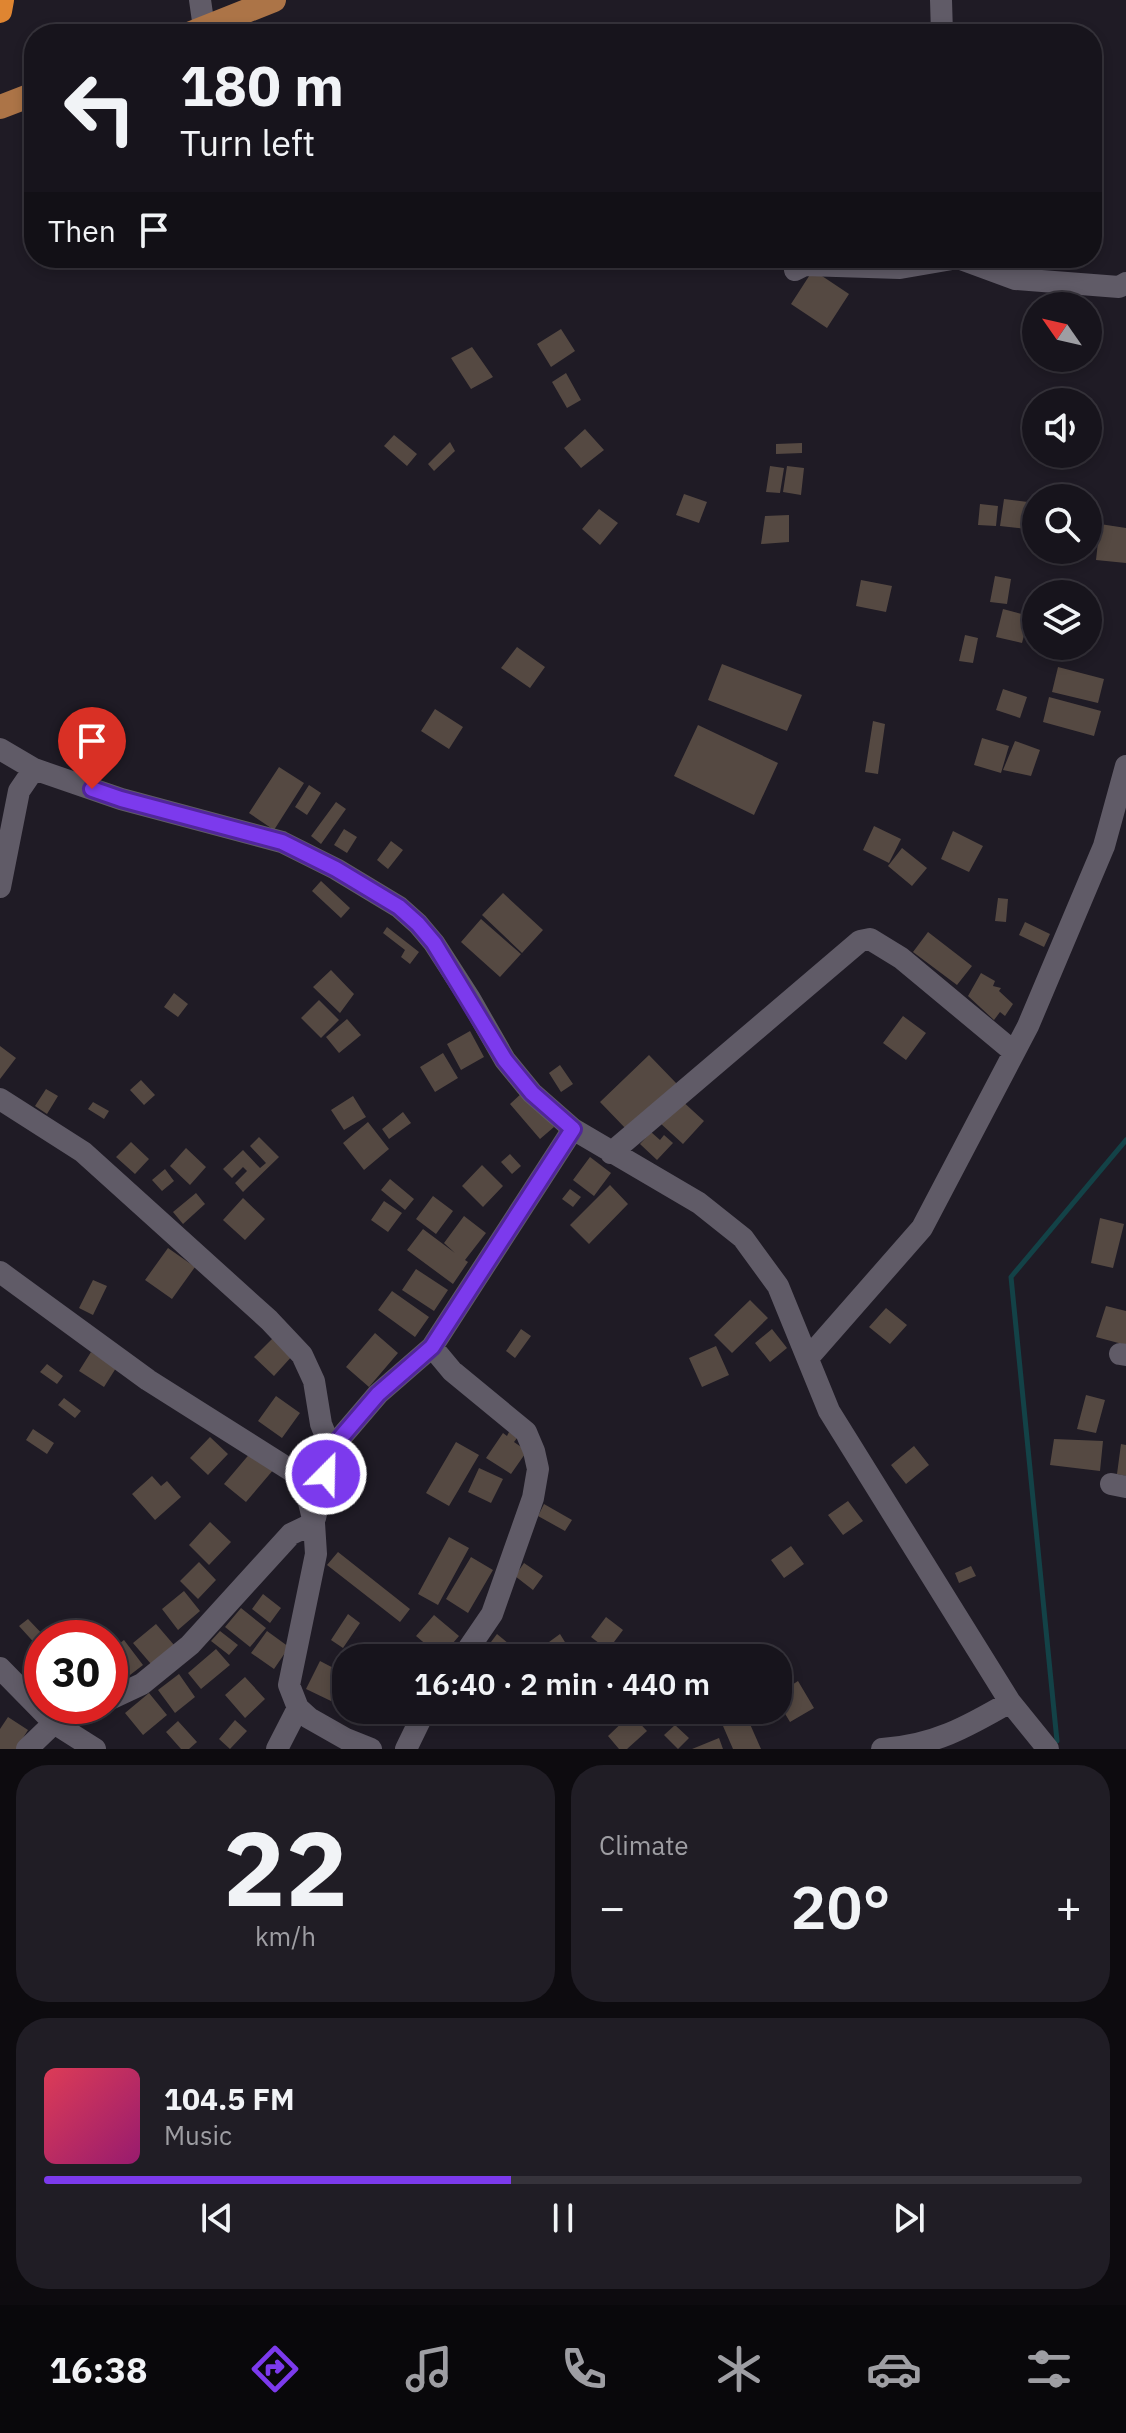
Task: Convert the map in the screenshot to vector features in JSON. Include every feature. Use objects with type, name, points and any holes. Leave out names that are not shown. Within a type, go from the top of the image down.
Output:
[{"type":"highway","points":[[0,11],[2,0]]},
{"type":"main road","points":[[214,24],[274,0]]},
{"type":"main road","points":[[0,107],[24,98]]},
{"type":"street","points":[[197,24],[200,0]]},
{"type":"street","points":[[941,0],[942,24]]},
{"type":"street","points":[[795,270],[799,268]]},
{"type":"street","points":[[985,268],[1015,279],[1119,287],[1126,283]]},
{"type":"street","points":[[0,749],[34,769],[121,799],[282,842],[336,869],[399,907],[418,924],[434,943],[505,1060],[532,1093],[573,1129],[699,1203],[743,1238],[778,1286],[829,1411],[1010,1702],[1048,1749]]},
{"type":"street","points":[[808,1358],[922,1228],[1028,1026],[1104,846],[1126,766]]},
{"type":"street","points":[[0,887],[19,791],[34,769]]},
{"type":"street","points":[[611,1153],[860,941],[870,939],[901,958],[1014,1052]]},
{"type":"street","points":[[0,1099],[83,1152],[269,1320],[302,1355],[314,1381],[321,1424],[331,1449],[314,1523]]},
{"type":"street","points":[[303,1478],[378,1394],[432,1347],[573,1129]]},
{"type":"street","points":[[0,1272],[148,1380],[303,1478],[314,1523],[316,1554],[289,1685],[298,1708],[309,1718],[371,1749]]},
{"type":"street","points":[[432,1347],[452,1371],[526,1432],[538,1469],[533,1498],[492,1614],[472,1644]]},
{"type":"street","points":[[128,1691],[142,1684],[190,1645],[291,1534],[314,1523]]},
{"type":"street","points":[[0,1668],[24,1692]]},
{"type":"street","points":[[882,1749],[910,1747],[959,1732],[1010,1702]]},
{"type":"street","points":[[277,1749],[298,1708]]},
{"type":"street","points":[[27,1749],[53,1724]]},
{"type":"street","points":[[56,1724],[95,1749]]},
{"type":"street","points":[[406,1749],[418,1724]]},
{"type":"building","points":[[813,270],[849,294],[827,328],[791,304]]},
{"type":"building","points":[[561,329],[575,351],[551,367],[537,344]]},
{"type":"building","points":[[472,347],[493,377],[471,389],[451,358]]},
{"type":"building","points":[[566,373],[581,400],[567,408],[552,382]]},
{"type":"building","points":[[585,429],[604,450],[581,468],[564,448]]},
{"type":"building","points":[[394,435],[417,454],[407,466],[384,446]]},
{"type":"building","points":[[450,442],[455,451],[434,471],[428,464]]},
{"type":"building","points":[[802,443],[802,453],[776,454],[776,444]]},
{"type":"building","points":[[770,466],[784,468],[780,493],[766,492]]},
{"type":"building","points":[[787,466],[804,468],[801,495],[783,492]]},
{"type":"building","points":[[684,494],[707,502],[699,523],[676,515]]},
{"type":"building","points":[[1004,499],[1022,501],[1022,529],[1000,526]]},
{"type":"building","points":[[980,504],[998,506],[996,526],[978,525]]},
{"type":"building","points":[[599,509],[618,523],[600,545],[582,529]]},
{"type":"building","points":[[789,515],[789,542],[761,544],[765,516]]},
{"type":"building","points":[[1102,524],[1126,528],[1126,563],[1102,561]]},
{"type":"building","points":[[995,576],[1011,579],[1007,604],[990,602]]},
{"type":"building","points":[[861,580],[892,586],[886,612],[856,606]]},
{"type":"building","points":[[1003,609],[1022,614],[1022,643],[996,637]]},
{"type":"building","points":[[965,635],[978,638],[973,663],[959,661]]},
{"type":"building","points":[[517,647],[545,667],[530,688],[501,668]]},
{"type":"building","points":[[722,664],[802,695],[787,731],[708,700]]},
{"type":"building","points":[[1058,667],[1104,679],[1098,703],[1052,692]]},
{"type":"building","points":[[1003,689],[1027,697],[1020,718],[996,710]]},
{"type":"building","points":[[1049,697],[1101,711],[1094,736],[1043,722]]},
{"type":"building","points":[[435,709],[463,727],[449,749],[421,731]]},
{"type":"building","points":[[873,721],[885,724],[878,774],[865,772]]},
{"type":"building","points":[[698,725],[778,763],[754,815],[674,776]]},
{"type":"building","points":[[982,738],[1009,746],[1001,773],[974,765]]},
{"type":"building","points":[[1015,741],[1040,750],[1031,776],[1003,770]]},
{"type":"building","points":[[279,767],[304,783],[274,830],[249,813]]},
{"type":"building","points":[[309,785],[321,793],[307,815],[295,807]]},
{"type":"building","points":[[336,802],[346,809],[321,844],[311,836]]},
{"type":"building","points":[[874,826],[901,839],[889,863],[863,850]]},
{"type":"building","points":[[344,829],[357,837],[347,853],[334,845]]},
{"type":"building","points":[[953,831],[983,846],[969,872],[941,859]]},
{"type":"building","points":[[391,841],[403,850],[388,869],[377,860]]},
{"type":"building","points":[[902,848],[927,868],[912,886],[888,866]]},
{"type":"building","points":[[321,881],[350,908],[341,918],[312,891]]},
{"type":"building","points":[[503,893],[543,930],[522,953],[482,915]]},
{"type":"building","points":[[998,898],[1008,899],[1006,922],[995,921]]},
{"type":"building","points":[[481,919],[521,954],[500,977],[461,942]]},
{"type":"building","points":[[1025,922],[1050,934],[1044,947],[1019,935]]},
{"type":"building","points":[[387,927],[419,952],[410,964],[401,957],[405,950],[383,933]]},
{"type":"building","points":[[928,932],[972,966],[957,985],[913,952]]},
{"type":"building","points":[[331,970],[354,994],[340,1013],[313,987]]},
{"type":"building","points":[[981,973],[995,981],[993,986],[1001,988],[999,991],[1013,1004],[1005,1016],[1000,1012],[994,1020],[968,996]]},
{"type":"building","points":[[174,993],[188,1004],[178,1017],[164,1007]]},
{"type":"building","points":[[319,1000],[339,1020],[321,1038],[301,1018]]},
{"type":"building","points":[[903,1016],[926,1033],[906,1060],[883,1043]]},
{"type":"building","points":[[347,1019],[361,1035],[339,1053],[326,1037]]},
{"type":"building","points":[[470,1031],[484,1057],[461,1070],[447,1044]]},
{"type":"building","points":[[0,1046],[16,1058],[0,1079]]},
{"type":"building","points":[[443,1053],[458,1078],[435,1092],[420,1067]]},
{"type":"building","points":[[649,1055],[677,1084],[628,1131],[600,1102]]},
{"type":"building","points":[[560,1065],[573,1084],[561,1092],[549,1073]]},
{"type":"building","points":[[141,1080],[155,1095],[144,1105],[130,1090]]},
{"type":"building","points":[[46,1089],[58,1096],[47,1114],[35,1106]]},
{"type":"building","points":[[523,1092],[554,1127],[540,1139],[510,1104]]},
{"type":"building","points":[[353,1096],[366,1117],[344,1130],[331,1110]]},
{"type":"building","points":[[680,1099],[704,1121],[683,1144],[659,1122]]},
{"type":"building","points":[[93,1102],[109,1111],[104,1119],[88,1109]]},
{"type":"building","points":[[403,1112],[411,1123],[389,1139],[382,1129]]},
{"type":"building","points":[[368,1122],[389,1149],[364,1170],[343,1143]]},
{"type":"building","points":[[651,1132],[660,1140],[664,1135],[673,1143],[657,1160],[640,1144]]},
{"type":"building","points":[[259,1137],[279,1157],[243,1192],[235,1183],[247,1171],[243,1167],[232,1178],[223,1169],[243,1150],[260,1168],[266,1163],[250,1146]]},
{"type":"building","points":[[131,1142],[149,1159],[135,1174],[116,1157]]},
{"type":"building","points":[[186,1148],[206,1167],[190,1185],[170,1166]]},
{"type":"building","points":[[510,1154],[521,1166],[512,1174],[501,1162]]},
{"type":"building","points":[[590,1157],[611,1173],[594,1196],[573,1180]]},
{"type":"building","points":[[482,1165],[503,1186],[483,1207],[462,1186]]},
{"type":"building","points":[[165,1169],[174,1181],[162,1191],[152,1180]]},
{"type":"building","points":[[390,1179],[414,1199],[405,1210],[381,1190]]},
{"type":"building","points":[[610,1185],[628,1204],[589,1244],[570,1225]]},
{"type":"building","points":[[570,1189],[581,1197],[573,1207],[562,1199]]},
{"type":"building","points":[[196,1193],[205,1204],[183,1224],[173,1212]]},
{"type":"building","points":[[433,1196],[453,1211],[436,1234],[416,1219]]},
{"type":"building","points":[[243,1198],[265,1219],[245,1240],[223,1220]]},
{"type":"building","points":[[384,1201],[402,1213],[388,1232],[371,1220]]},
{"type":"building","points":[[464,1216],[486,1233],[465,1260],[468,1262],[453,1284],[407,1250],[423,1229],[455,1253],[444,1243]]},
{"type":"building","points":[[1100,1218],[1124,1224],[1113,1268],[1091,1263]]},
{"type":"building","points":[[168,1248],[195,1267],[172,1299],[145,1280]]},
{"type":"building","points":[[416,1269],[448,1290],[434,1311],[402,1290]]},
{"type":"building","points":[[93,1280],[107,1286],[93,1315],[79,1308]]},
{"type":"building","points":[[392,1291],[429,1317],[415,1337],[378,1310]]},
{"type":"building","points":[[750,1300],[768,1318],[732,1353],[714,1335]]},
{"type":"building","points":[[1106,1306],[1126,1311],[1126,1345],[1096,1337]]},
{"type":"building","points":[[886,1308],[907,1325],[890,1344],[869,1327]]},
{"type":"building","points":[[521,1329],[531,1336],[515,1358],[506,1351]]},
{"type":"building","points":[[772,1329],[787,1348],[770,1362],[755,1343]]},
{"type":"building","points":[[375,1333],[398,1353],[369,1387],[346,1367]]},
{"type":"building","points":[[274,1337],[293,1355],[274,1376],[254,1357]]},
{"type":"building","points":[[716,1346],[729,1375],[702,1387],[689,1358]]},
{"type":"building","points":[[91,1352],[116,1368],[104,1387],[79,1371]]},
{"type":"building","points":[[47,1364],[63,1376],[57,1384],[40,1372]]},
{"type":"building","points":[[1086,1395],[1105,1400],[1096,1433],[1077,1429]]},
{"type":"building","points":[[276,1396],[300,1413],[282,1438],[258,1421]]},
{"type":"building","points":[[64,1398],[81,1411],[75,1418],[58,1405]]},
{"type":"building","points":[[33,1429],[54,1443],[47,1454],[26,1440]]},
{"type":"building","points":[[509,1432],[517,1438],[514,1442],[527,1451],[511,1474],[486,1458],[503,1433],[507,1436]]},
{"type":"building","points":[[210,1437],[228,1454],[208,1475],[190,1458]]},
{"type":"building","points":[[1054,1439],[1103,1441],[1100,1471],[1050,1465]]},
{"type":"building","points":[[456,1442],[479,1455],[449,1506],[426,1493]]},
{"type":"building","points":[[1121,1444],[1126,1445],[1126,1476],[1117,1474]]},
{"type":"building","points":[[914,1446],[929,1465],[906,1484],[891,1465]]},
{"type":"building","points":[[252,1451],[274,1469],[246,1502],[224,1484]]},
{"type":"building","points":[[479,1468],[503,1479],[491,1503],[468,1492]]},
{"type":"building","points":[[152,1476],[161,1486],[167,1481],[181,1497],[155,1520],[132,1494]]},
{"type":"building","points":[[848,1501],[863,1521],[843,1535],[828,1515]]},
{"type":"building","points":[[544,1504],[572,1520],[565,1531],[538,1516]]},
{"type":"building","points":[[210,1522],[231,1542],[209,1565],[189,1545]]},
{"type":"building","points":[[449,1537],[469,1548],[438,1605],[418,1594]]},
{"type":"building","points":[[791,1546],[804,1564],[784,1578],[771,1560]]},
{"type":"building","points":[[338,1552],[410,1609],[400,1622],[327,1565]]},
{"type":"building","points":[[471,1557],[493,1570],[468,1613],[446,1599]]},
{"type":"building","points":[[199,1562],[216,1580],[198,1599],[180,1581]]},
{"type":"building","points":[[524,1563],[543,1576],[533,1590],[515,1576]]},
{"type":"building","points":[[971,1566],[976,1576],[959,1583],[955,1573]]},
{"type":"building","points":[[184,1591],[200,1611],[178,1630],[162,1609]]},
{"type":"building","points":[[263,1594],[281,1608],[270,1623],[252,1609]]},
{"type":"building","points":[[241,1608],[266,1628],[250,1647],[225,1627]]},
{"type":"building","points":[[348,1614],[360,1623],[346,1644],[331,1640]]},
{"type":"building","points":[[434,1615],[459,1636],[452,1644],[426,1644],[416,1636]]},
{"type":"building","points":[[606,1617],[623,1630],[612,1644],[600,1644],[591,1637]]},
{"type":"building","points":[[156,1624],[174,1645],[151,1664],[133,1643]]},
{"type":"building","points":[[220,1631],[238,1645],[229,1655],[211,1641]]},
{"type":"building","points":[[267,1631],[289,1647],[274,1669],[251,1653]]},
{"type":"building","points":[[497,1634],[509,1644],[490,1644]]},
{"type":"building","points":[[560,1634],[566,1644],[550,1644]]},
{"type":"building","points":[[128,1645],[143,1665],[130,1675],[128,1672]]},
{"type":"building","points":[[216,1649],[230,1665],[201,1689],[188,1673]]},
{"type":"building","points":[[320,1661],[332,1667],[331,1701],[306,1689]]},
{"type":"building","points":[[179,1674],[195,1697],[175,1713],[158,1690]]},
{"type":"building","points":[[245,1677],[265,1699],[245,1718],[225,1695]]},
{"type":"building","points":[[798,1681],[814,1708],[792,1721],[792,1685]]},
{"type":"building","points":[[149,1693],[167,1715],[143,1735],[128,1717],[128,1710]]},
{"type":"building","points":[[8,1717],[28,1730],[16,1749],[0,1749],[0,1729]]},
{"type":"building","points":[[235,1720],[247,1731],[230,1749],[219,1739]]},
{"type":"building","points":[[178,1721],[197,1742],[189,1749],[181,1749],[166,1732]]},
{"type":"building","points":[[621,1724],[640,1724],[647,1731],[627,1749],[619,1749],[608,1736]]},
{"type":"building","points":[[750,1724],[761,1749],[733,1749],[723,1726]]},
{"type":"building","points":[[675,1725],[689,1738],[678,1749],[664,1735]]},
{"type":"building","points":[[719,1738],[723,1749],[692,1749]]},
{"type":"waterway","points":[[1057,1741],[1011,1277],[1126,1140]]},
{"type":"route","points":[[92,789],[282,842],[336,869],[399,907],[434,943],[505,1060],[532,1093],[573,1129],[432,1347],[378,1394],[331,1449],[326,1474]]}]
